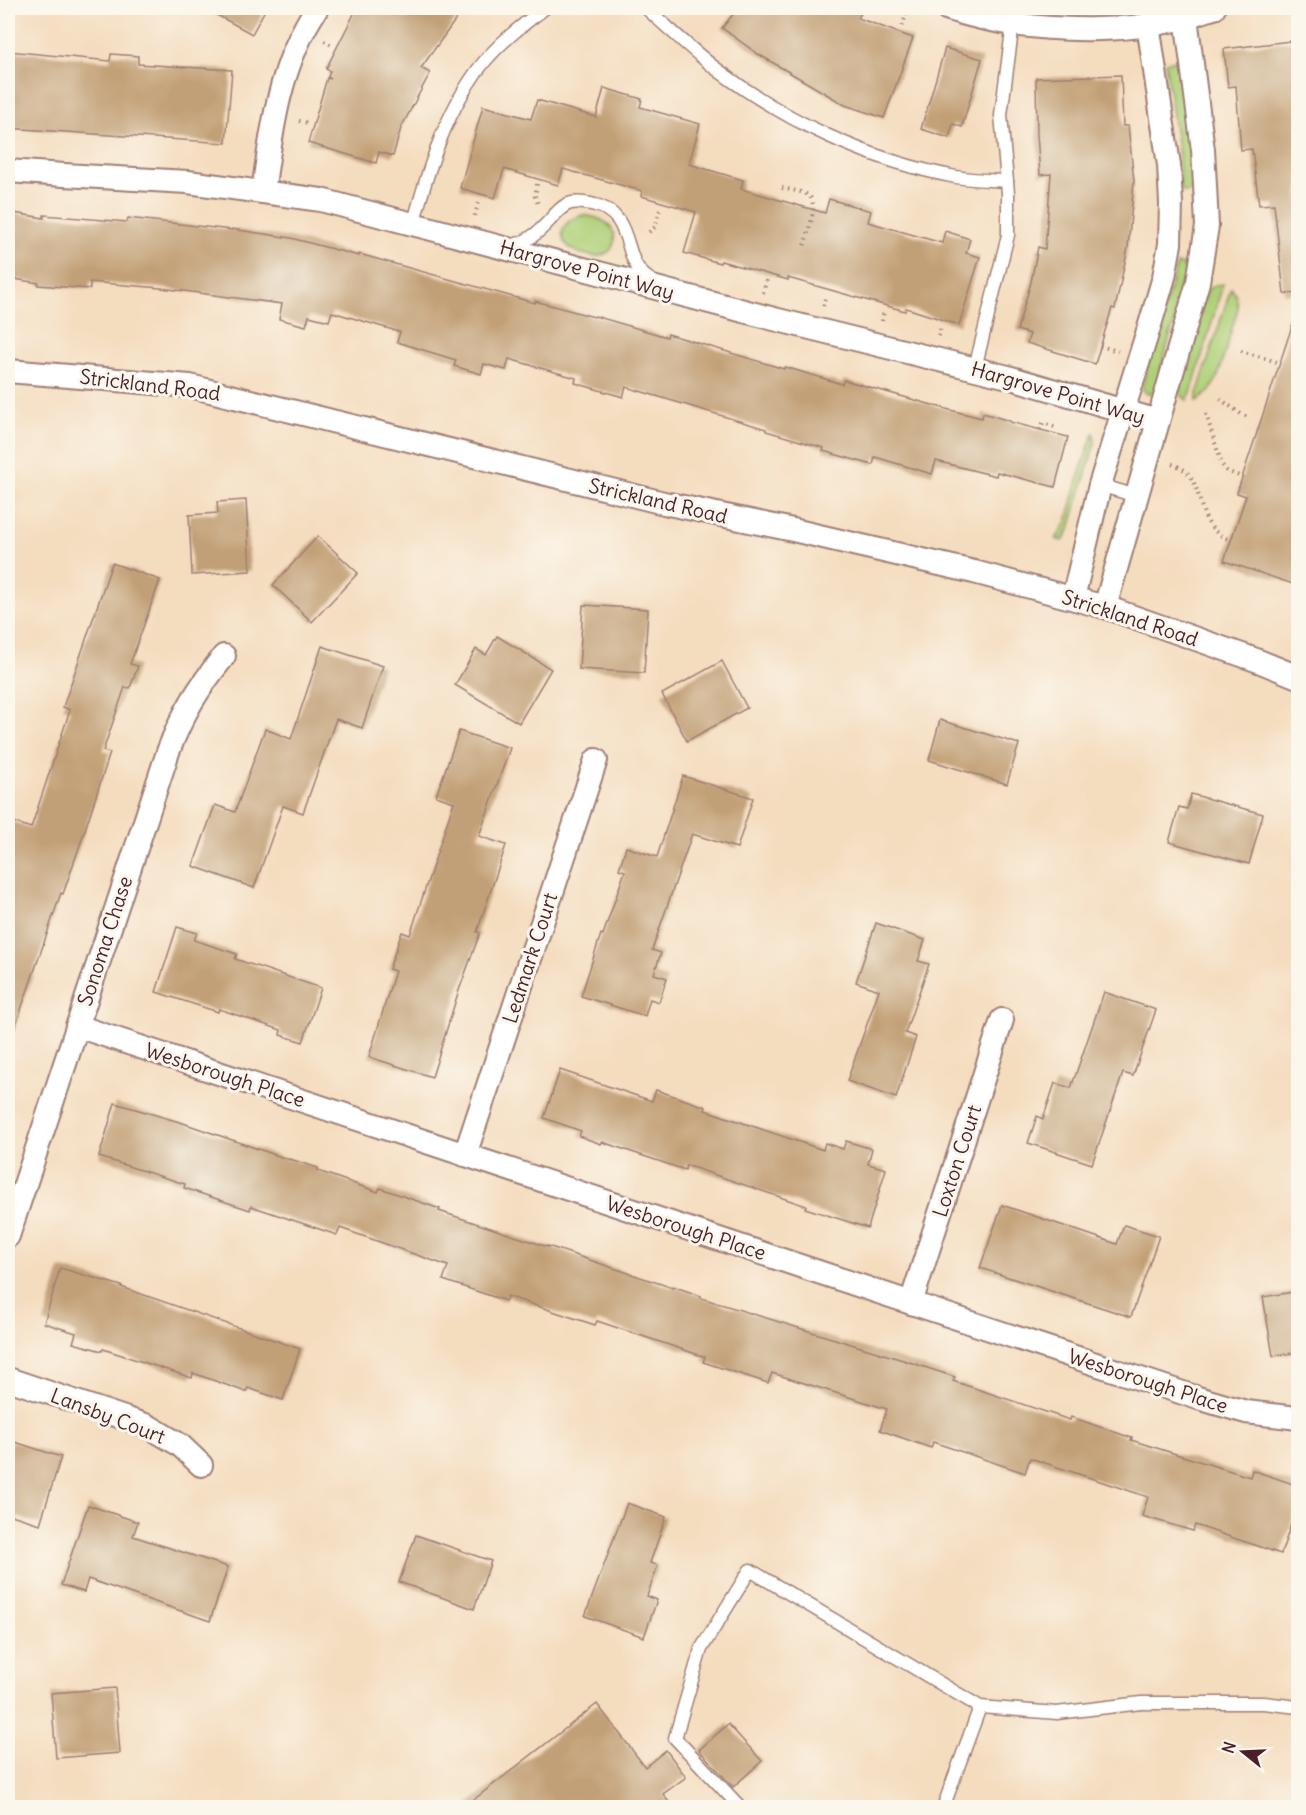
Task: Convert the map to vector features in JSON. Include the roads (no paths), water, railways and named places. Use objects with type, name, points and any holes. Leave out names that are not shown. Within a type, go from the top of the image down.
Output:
[{"type":"street","points":[[263,192],[270,138],[280,89],[297,42],[317,8]]},
{"type":"street","points":[[946,8],[977,17],[1042,27],[1102,29],[1149,24],[1186,17],[1214,8]]},
{"type":"street","points":[[1105,607],[1198,282],[1207,226],[1203,150],[1186,17]]},
{"type":"street","points":[[1073,598],[1100,485],[1164,277],[1170,244],[1171,203],[1168,152],[1149,24]]},
{"type":"street","name":"Hargrove Point Way","points":[[8,171],[188,182],[321,200],[670,292],[975,368],[1158,421]]},
{"type":"street","name":"Strickland Road","points":[[8,371],[190,386],[664,503],[974,572],[1105,607],[1256,660],[1299,678]]},
{"type":"street","name":"Sonoma Chase","points":[[8,1236],[177,728],[203,681],[224,656]]},
{"type":"street","name":"Ledmark Court","points":[[465,1155],[596,760]]},
{"type":"street","name":"Loxton Court","points":[[911,1303],[1002,1020]]},
{"type":"street","name":"Wesborough Place","points":[[77,1026],[1223,1406],[1246,1412],[1299,1418]]},
{"type":"street","name":"Lansby Court","points":[[8,1379],[148,1426],[180,1445],[201,1465]]},
{"type":"lane","points":[[413,225],[436,148],[463,95],[494,51],[514,31],[544,8]]},
{"type":"lane","points":[[646,8],[728,77],[828,136],[878,155],[931,171],[971,179],[1006,181]]},
{"type":"lane","points":[[975,368],[1008,235],[1009,207],[1001,115],[1013,23]]},
{"type":"lane","points":[[497,246],[516,246],[525,241],[537,233],[567,204],[579,202],[600,206],[609,211],[621,226],[629,252],[641,273],[670,292]]},
{"type":"lane","points":[[1100,485],[1136,496]]},
{"type":"lane","points":[[741,1808],[675,1738],[701,1649],[750,1570],[980,1707],[1057,1713],[1141,1703],[1264,1703],[1299,1707]]},
{"type":"lane","points":[[944,1808],[980,1707]]}]
